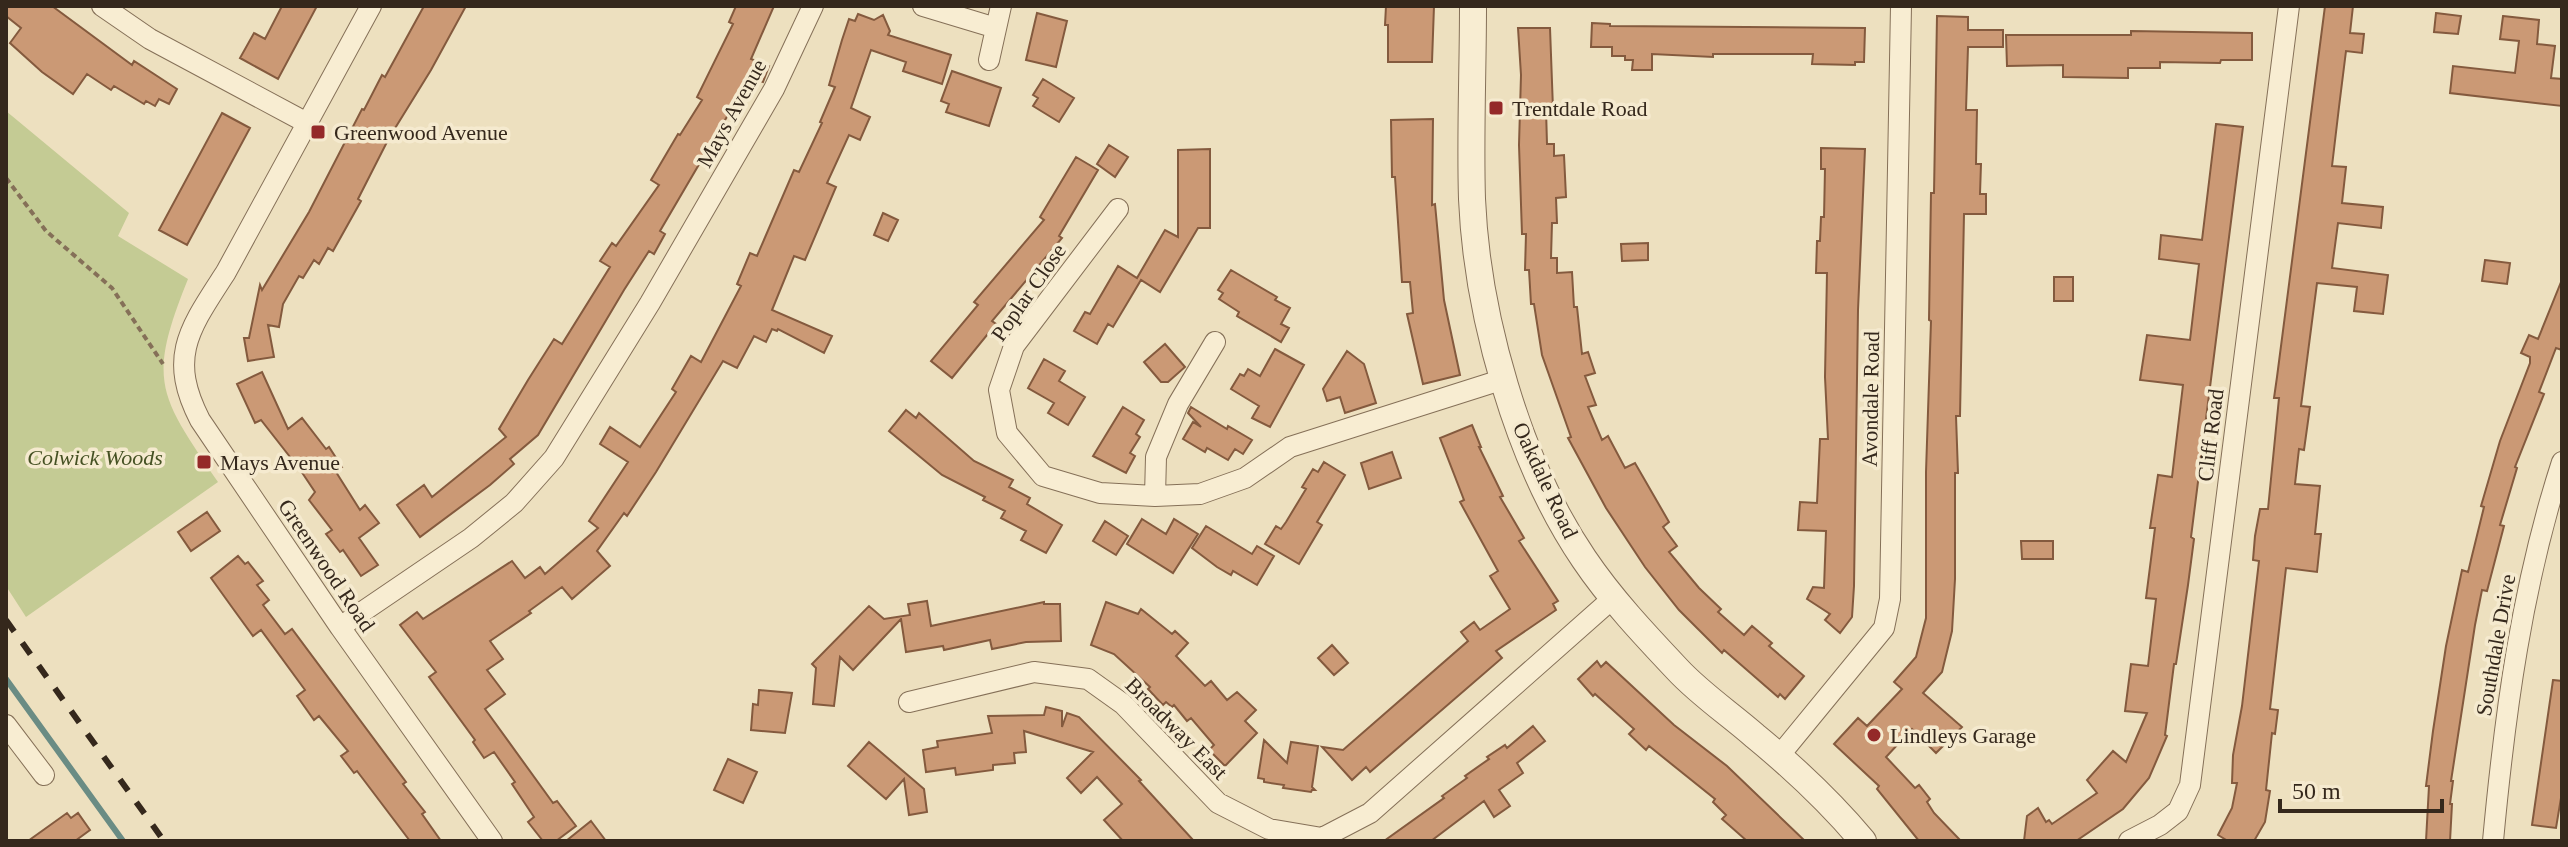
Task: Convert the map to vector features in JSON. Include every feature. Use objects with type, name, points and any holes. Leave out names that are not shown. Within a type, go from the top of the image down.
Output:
[{"type":"street","points":[[102,6],[150,39],[307,123]]},
{"type":"street","name":"Greenwood Road","points":[[371,6],[185,344],[182,372],[200,420],[340,627],[492,841]]},
{"type":"street","name":"Mays Avenue","points":[[340,627],[471,538],[514,503],[554,458],[650,303],[774,89],[813,6]]},
{"type":"street","points":[[923,6],[996,28]]},
{"type":"street","points":[[989,60],[1001,6]]},
{"type":"street","name":"Oakdale Road","points":[[1473,6],[1472,201],[1484,299],[1504,379],[1544,488],[1582,556],[1612,599],[1680,673],[1779,756],[1822,796],[1863,841]]},
{"type":"street","name":"Avondale Road","points":[[1779,756],[1884,628],[1890,599],[1901,6]]},
{"type":"street","name":"Cliff Road","points":[[2129,841],[2178,811],[2190,785],[2289,6]]},
{"type":"street","name":"Poplar Close","points":[[1118,209],[1014,346],[999,390],[1007,433],[1043,476],[1100,493],[1155,496],[1200,494],[1245,478],[1290,447],[1504,379]]},
{"type":"street","points":[[1155,496],[1156,457],[1178,404],[1215,342]]},
{"type":"street","name":"Southdale Drive","points":[[2493,841],[2502,740],[2522,613],[2546,511],[2562,462]]},
{"type":"street","name":"Broadway East","points":[[909,702],[1034,672],[1088,679],[1123,704],[1218,803],[1269,829],[1322,838],[1370,813],[1612,599]]},
{"type":"street","points":[[6,725],[44,775]]},
{"type":"path","points":[[6,178],[46,231],[112,288],[172,379],[187,390]]},
{"type":"green space","name":"Colwick Woods","points":[[6,111],[129,213],[118,236],[188,279],[167,341],[165,386],[182,428],[218,482],[26,617],[6,586]]},
{"type":"building","points":[[6,6],[52,6],[132,65],[134,61],[177,89],[169,104],[159,99],[155,106],[146,101],[144,104],[114,86],[111,90],[87,74],[73,94],[42,72],[10,43],[21,28],[6,16]]},
{"type":"building","points":[[282,6],[317,6],[278,79],[240,58],[254,33],[265,39]]},
{"type":"building","points":[[424,6],[466,6],[389,138],[358,199],[361,201],[333,251],[328,248],[319,264],[314,260],[303,278],[299,276],[283,304],[279,327],[268,325],[274,357],[248,361],[244,338],[249,338],[260,285],[262,290],[309,212],[362,109],[382,75],[385,77]]},
{"type":"building","points":[[736,6],[774,6],[751,59],[769,66],[763,82],[755,79],[733,118],[728,115],[660,231],[665,234],[654,254],[649,251],[624,290],[538,435],[510,459],[514,464],[490,485],[420,537],[397,505],[424,485],[432,497],[506,437],[499,429],[528,380],[554,339],[562,344],[610,267],[600,261],[612,243],[616,246],[659,185],[651,180],[702,100],[697,97],[733,24],[729,22]]},
{"type":"building","points":[[1386,6],[1434,6],[1432,62],[1388,62]]},
{"type":"building","points":[[2325,6],[2353,6],[2350,33],[2364,34],[2362,53],[2346,51],[2332,166],[2346,167],[2342,203],[2383,207],[2381,228],[2338,223],[2332,268],[2388,275],[2383,314],[2354,311],[2357,287],[2317,283],[2301,406],[2310,407],[2304,450],[2299,449],[2295,484],[2320,486],[2315,534],[2321,534],[2317,572],[2286,568],[2270,709],[2278,710],[2275,734],[2272,733],[2266,790],[2270,791],[2265,822],[2254,841],[2228,841],[2218,835],[2232,808],[2237,783],[2232,783],[2233,755],[2242,706],[2259,561],[2253,560],[2255,536],[2260,509],[2268,509],[2279,398],[2274,398]]},
{"type":"building","points":[[1037,13],[1067,21],[1056,67],[1026,60]]},
{"type":"building","points":[[2436,13],[2461,16],[2458,34],[2434,32]]},
{"type":"building","points":[[858,14],[874,20],[883,15],[890,31],[888,35],[951,55],[942,84],[903,71],[906,62],[871,50],[851,108],[870,117],[860,140],[849,135],[827,183],[836,187],[805,260],[794,256],[772,310],[832,336],[824,353],[778,329],[772,329],[766,342],[754,336],[737,368],[723,361],[627,516],[624,513],[597,551],[610,566],[572,599],[562,587],[490,641],[503,659],[487,670],[505,694],[485,709],[553,803],[557,801],[576,826],[556,841],[543,841],[528,822],[534,817],[512,784],[515,782],[494,752],[484,758],[473,742],[475,740],[429,677],[436,672],[400,625],[417,612],[423,619],[512,561],[525,578],[540,567],[545,574],[598,528],[589,521],[628,462],[600,444],[610,427],[640,447],[676,392],[672,389],[691,356],[701,362],[741,286],[737,284],[750,253],[757,256],[794,170],[799,172],[822,123],[835,87],[829,85],[842,40],[849,19],[855,21]]},
{"type":"building","points":[[1937,16],[1968,17],[1968,30],[2003,30],[2003,47],[1968,47],[1966,110],[1977,110],[1976,164],[1981,164],[1980,194],[1986,194],[1986,214],[1964,214],[1952,631],[1942,672],[1923,693],[1962,727],[1936,753],[1912,729],[1886,757],[1915,788],[1919,785],[1930,799],[1927,802],[1934,813],[1961,841],[1919,841],[1877,789],[1879,786],[1834,744],[1858,718],[1867,726],[1902,689],[1894,682],[1916,657],[1926,618],[1931,193],[1934,193]]},
{"type":"building","points":[[2503,16],[2539,20],[2537,44],[2555,46],[2551,78],[2562,79],[2562,106],[2450,93],[2453,66],[2515,73],[2519,41],[2500,39]]},
{"type":"building","points":[[1592,23],[1610,26],[1865,28],[1864,62],[1855,62],[1855,65],[1812,64],[1813,54],[1713,54],[1713,57],[1652,54],[1652,70],[1632,70],[1633,60],[1625,60],[1625,56],[1612,56],[1612,47],[1591,47]]},
{"type":"building","points":[[1518,28],[1550,28],[1553,109],[1546,109],[1547,144],[1554,144],[1554,156],[1564,155],[1566,197],[1556,198],[1557,223],[1552,223],[1551,258],[1557,258],[1557,273],[1572,272],[1582,354],[1588,352],[1595,373],[1585,376],[1596,405],[1588,407],[1602,440],[1608,436],[1625,468],[1635,463],[1669,522],[1663,527],[1677,546],[1669,552],[1721,609],[1718,612],[1744,635],[1752,626],[1772,643],[1769,646],[1804,676],[1785,699],[1780,694],[1778,697],[1724,650],[1722,653],[1679,610],[1645,567],[1606,508],[1568,438],[1571,437],[1542,355],[1534,304],[1531,304],[1529,270],[1525,270]]},
{"type":"building","points":[[2131,31],[2252,33],[2252,60],[2160,62],[2160,68],[2128,68],[2128,78],[2063,77],[2063,65],[2007,66],[2006,35],[2131,35]]},
{"type":"building","points":[[952,71],[1001,88],[989,126],[946,112],[949,104],[941,101]]},
{"type":"building","points":[[1043,79],[1074,98],[1059,122],[1033,106],[1038,98],[1033,95]]},
{"type":"building","points":[[222,113],[250,128],[187,245],[159,230]]},
{"type":"building","points":[[1433,119],[1432,205],[1435,204],[1444,300],[1460,375],[1423,384],[1407,314],[1413,313],[1410,282],[1402,282],[1395,177],[1392,177],[1391,120]]},
{"type":"building","points":[[2216,124],[2243,127],[2167,736],[2149,778],[2123,809],[2076,841],[2024,841],[2027,816],[2038,808],[2046,822],[2049,820],[2052,824],[2097,793],[2087,780],[2113,751],[2126,762],[2147,713],[2125,711],[2131,664],[2148,666],[2156,599],[2146,598],[2155,528],[2150,528],[2158,475],[2172,477],[2183,385],[2140,380],[2147,335],[2190,340],[2199,264],[2159,259],[2161,235],[2202,240]]},
{"type":"building","points":[[1109,145],[1128,157],[1115,177],[1097,164]]},
{"type":"building","points":[[1821,148],[1865,149],[1858,310],[1854,586],[1852,617],[1840,633],[1825,620],[1830,614],[1807,599],[1813,587],[1824,588],[1826,531],[1798,530],[1800,502],[1817,503],[1820,439],[1828,439],[1825,377],[1827,273],[1816,273],[1817,241],[1820,241],[1821,217],[1824,217],[1825,169],[1821,169]]},
{"type":"building","points":[[1210,149],[1210,228],[1198,228],[1160,292],[1141,280],[1113,327],[1108,324],[1097,344],[1074,331],[1085,312],[1090,314],[1118,266],[1137,278],[1165,230],[1178,237],[1178,150]]},
{"type":"building","points":[[1076,157],[1098,170],[1059,236],[1062,238],[992,321],[996,324],[952,378],[931,361],[978,305],[974,302],[1044,220],[1040,217]]},
{"type":"building","points":[[883,213],[898,220],[888,241],[874,235]]},
{"type":"building","points":[[1648,243],[1648,260],[1622,261],[1621,244]]},
{"type":"building","points":[[2485,260],[2510,263],[2507,284],[2482,281]]},
{"type":"building","points":[[1231,270],[1290,308],[1281,324],[1289,328],[1281,342],[1237,316],[1239,312],[1219,299],[1223,293],[1218,290]]},
{"type":"building","points":[[2054,277],[2073,277],[2073,301],[2054,301]]},
{"type":"building","points":[[2561,282],[2562,350],[2556,348],[2539,392],[2544,394],[2515,467],[2500,525],[2504,526],[2487,591],[2482,590],[2475,625],[2451,781],[2450,841],[2426,841],[2429,786],[2426,786],[2433,731],[2462,570],[2468,572],[2484,507],[2481,506],[2500,441],[2530,363],[2530,357],[2521,353],[2529,335],[2538,339]]},
{"type":"building","points":[[1165,344],[1185,367],[1168,382],[1161,382],[1144,362]]},
{"type":"building","points":[[1275,349],[1304,365],[1270,427],[1252,418],[1259,406],[1231,389],[1240,374],[1244,376],[1248,369],[1260,376]]},
{"type":"building","points":[[1347,351],[1364,364],[1376,403],[1345,413],[1340,397],[1327,401],[1323,389]]},
{"type":"building","points":[[1044,359],[1065,371],[1059,381],[1085,397],[1068,425],[1048,413],[1054,403],[1028,388]]},
{"type":"building","points":[[262,372],[288,429],[302,418],[326,449],[329,447],[342,467],[336,472],[360,510],[365,505],[379,523],[359,538],[378,565],[361,576],[343,550],[340,552],[326,534],[332,530],[309,500],[315,492],[301,471],[261,420],[255,423],[237,384]]},
{"type":"building","points":[[1123,407],[1144,420],[1136,434],[1140,437],[1130,453],[1135,456],[1126,473],[1093,456]]},
{"type":"building","points":[[1191,407],[1252,440],[1243,454],[1235,449],[1228,460],[1207,448],[1205,452],[1183,439],[1193,422],[1201,427],[1188,413]]},
{"type":"building","points":[[906,410],[916,418],[919,413],[974,461],[1013,480],[1009,487],[1030,498],[1027,504],[1062,525],[1046,553],[1021,540],[1026,531],[1001,518],[1005,511],[942,475],[889,431]]},
{"type":"building","points":[[1472,425],[1503,496],[1500,497],[1524,538],[1519,541],[1558,601],[1553,604],[1556,610],[1496,651],[1502,658],[1370,772],[1366,767],[1352,780],[1322,747],[1343,750],[1468,641],[1461,632],[1474,622],[1480,630],[1510,609],[1490,576],[1498,571],[1460,502],[1464,500],[1440,438]]},
{"type":"building","points":[[1392,452],[1401,478],[1369,489],[1361,463]]},
{"type":"building","points":[[1324,462],[1345,475],[1317,522],[1322,525],[1299,564],[1265,544],[1276,526],[1281,529],[1286,522],[1306,489],[1302,487],[1313,469],[1318,472]]},
{"type":"building","points":[[207,512],[220,531],[191,551],[178,532]]},
{"type":"building","points":[[1142,519],[1166,534],[1174,519],[1198,534],[1173,573],[1127,544]]},
{"type":"building","points":[[1105,521],[1128,536],[1116,555],[1093,541]]},
{"type":"building","points":[[1206,526],[1252,554],[1257,546],[1274,556],[1257,585],[1233,571],[1231,575],[1192,548]]},
{"type":"building","points":[[2021,541],[2053,541],[2053,559],[2022,559]]},
{"type":"building","points":[[238,556],[245,564],[248,562],[263,581],[257,585],[269,600],[263,605],[285,634],[292,629],[406,782],[403,784],[425,812],[422,814],[441,841],[410,841],[357,771],[354,773],[341,756],[348,751],[319,716],[314,720],[297,696],[305,690],[261,630],[253,636],[211,578]]},
{"type":"building","points":[[927,601],[931,626],[1044,602],[1060,604],[1061,641],[1026,642],[992,649],[990,640],[944,650],[943,646],[906,652],[901,619],[853,670],[840,657],[834,706],[813,704],[816,668],[812,664],[869,606],[884,619],[910,615],[908,604]]},
{"type":"building","points":[[1106,602],[1138,614],[1141,609],[1172,634],[1175,631],[1188,643],[1176,656],[1205,686],[1211,681],[1227,700],[1237,692],[1256,710],[1245,721],[1257,733],[1225,766],[1209,750],[1214,745],[1191,718],[1187,721],[1174,705],[1172,707],[1166,702],[1163,705],[1148,689],[1150,687],[1114,654],[1091,645]]},
{"type":"building","points":[[1332,645],[1348,663],[1334,675],[1318,658]]},
{"type":"building","points":[[1597,661],[1601,667],[1606,662],[1674,725],[1727,766],[1805,841],[1747,841],[1722,819],[1726,815],[1713,802],[1715,799],[1649,746],[1646,750],[1629,734],[1634,729],[1595,694],[1593,696],[1578,679]]},
{"type":"building","points":[[2553,680],[2562,681],[2562,792],[2556,828],[2532,825]]},
{"type":"building","points":[[759,690],[792,693],[785,733],[751,730],[753,704],[758,705]]},
{"type":"building","points":[[1046,707],[1062,711],[1062,727],[1067,713],[1079,717],[1141,780],[1194,841],[1123,841],[1104,820],[1122,804],[1097,777],[1081,793],[1067,778],[1093,752],[1024,731],[1026,752],[1014,753],[1015,763],[993,765],[993,770],[956,775],[955,768],[926,772],[923,750],[938,747],[937,741],[992,733],[988,716],[1044,715]]},
{"type":"building","points":[[1533,726],[1545,741],[1517,763],[1523,773],[1499,790],[1510,806],[1494,817],[1484,801],[1431,841],[1384,841],[1444,798],[1442,796],[1467,778],[1465,776],[1489,759],[1487,757],[1505,745],[1507,748]]},
{"type":"building","points":[[1264,740],[1287,763],[1291,742],[1318,746],[1312,787],[1315,790],[1283,788],[1284,785],[1258,778]]},
{"type":"building","points":[[869,742],[924,789],[927,812],[909,815],[904,779],[886,799],[848,766]]},
{"type":"building","points":[[728,759],[757,772],[743,803],[714,790]]},
{"type":"building","points":[[67,813],[71,818],[78,813],[90,830],[75,841],[28,841]]},
{"type":"building","points":[[591,821],[606,841],[566,841]]},
{"type":"waterway","points":[[6,679],[123,841]]},
{"type":"railway","points":[[6,620],[164,841]]},
{"type":"place","name":"Trentdale Road","points":[[1496,108]]},
{"type":"place","name":"Greenwood Avenue","points":[[318,132]]},
{"type":"place","name":"Mays Avenue","points":[[204,462]]},
{"type":"place","name":"Lindleys Garage","points":[[1874,735]]}]
